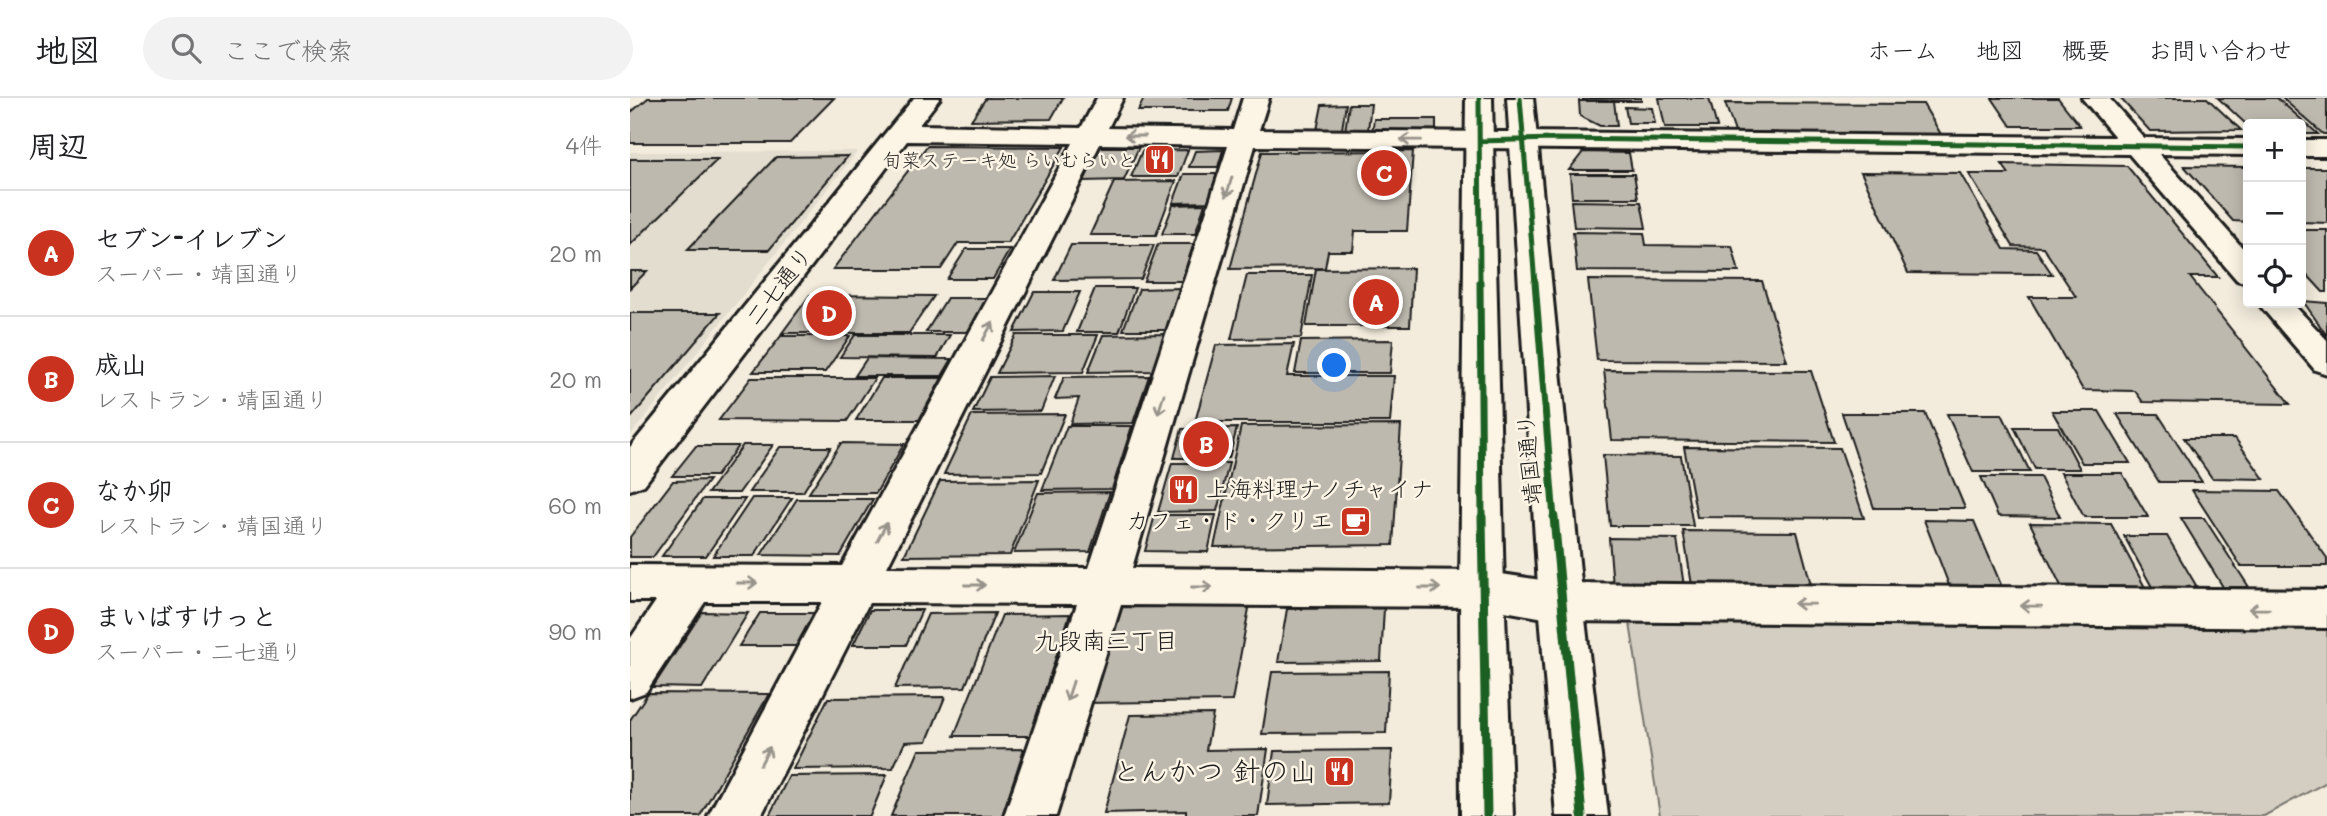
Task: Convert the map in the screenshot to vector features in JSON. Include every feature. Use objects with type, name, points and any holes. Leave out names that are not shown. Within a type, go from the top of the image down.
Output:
[{"type":"street","name":"二七通り","points":[[630,475],[927,98]]},
{"type":"street","points":[[734,816],[1110,98]]},
{"type":"street","points":[[1030,816],[1105,586],[1256,98]]},
{"type":"street","name":"靖国通り","points":[[1479,98],[1482,589],[1487,816]]},
{"type":"street","name":"靖国通り","points":[[1520,98],[1521,140],[1582,816]]},
{"type":"street","points":[[2095,98],[2243,267]]},
{"type":"street","points":[[900,133],[2243,147]]},
{"type":"street","points":[[2306,148],[2327,148]]},
{"type":"street","points":[[2278,308],[2327,362]]},
{"type":"street","points":[[630,583],[1482,589],[1561,601],[2327,610]]},
{"type":"street","points":[[630,677],[693,583]]},
{"type":"shaded area","points":[[858,151],[630,436],[630,152]]},
{"type":"shaded area","points":[[1629,617],[2327,623],[2327,782],[2264,816],[1660,816]]},
{"type":"building","points":[[648,98],[834,98],[790,143],[630,143],[630,113]]},
{"type":"building","points":[[986,98],[1063,98],[1051,119],[971,120]]},
{"type":"building","points":[[1144,98],[1232,98],[1228,111],[1138,111]]},
{"type":"building","points":[[1641,98],[1641,101],[1583,100]]},
{"type":"building","points":[[1659,98],[1709,98],[1717,127],[1665,127]]},
{"type":"building","points":[[1992,98],[2058,98],[2080,126],[2011,126]]},
{"type":"building","points":[[2120,98],[2207,98],[2241,130],[2150,131]]},
{"type":"building","points":[[2218,98],[2277,98],[2301,119],[2243,119],[2243,121]]},
{"type":"building","points":[[2282,98],[2327,98],[2327,134],[2323,134]]},
{"type":"building","points":[[1579,101],[1614,101],[1617,126],[1600,126],[1580,116]]},
{"type":"building","points":[[1725,103],[1923,104],[1942,136],[1736,135]]},
{"type":"building","points":[[1346,104],[1342,129],[1317,130],[1322,105]]},
{"type":"building","points":[[1349,104],[1371,104],[1368,130],[1345,131]]},
{"type":"building","points":[[1625,107],[1652,108],[1655,123],[1628,123]]},
{"type":"building","points":[[1374,119],[1436,119],[1436,132],[1372,133]]},
{"type":"building","points":[[2306,123],[2318,134],[2306,134]]},
{"type":"building","points":[[927,146],[1064,147],[1008,243],[958,243],[941,269],[833,269]]},
{"type":"building","points":[[1100,147],[1139,147],[1124,180],[1084,181]]},
{"type":"building","points":[[1188,150],[1178,177],[1131,177],[1142,151]]},
{"type":"building","points":[[1223,150],[1218,167],[1189,167],[1195,151]]},
{"type":"building","points":[[1413,151],[1407,231],[1355,231],[1353,251],[1328,251],[1325,268],[1230,269],[1262,152]]},
{"type":"building","points":[[1583,152],[1629,153],[1632,170],[1569,170]]},
{"type":"building","points":[[848,156],[769,250],[687,250],[776,157]]},
{"type":"building","points":[[630,159],[718,159],[630,245]]},
{"type":"building","points":[[2002,164],[2127,166],[2218,277],[2190,277],[2290,404],[2143,402],[2135,391],[2083,390],[2029,297],[2076,297],[2043,247],[2013,246],[1969,174],[2009,174]]},
{"type":"building","points":[[2184,166],[2243,167],[2243,222],[2233,221]]},
{"type":"building","points":[[2306,168],[2327,168],[2327,223],[2306,222]]},
{"type":"building","points":[[1861,172],[1960,173],[2004,249],[2036,250],[2052,274],[1908,273]]},
{"type":"building","points":[[1184,174],[1217,174],[1208,202],[1173,203]]},
{"type":"building","points":[[1570,174],[1634,174],[1638,198],[1572,198]]},
{"type":"building","points":[[1176,181],[1156,235],[1090,235],[1114,182]]},
{"type":"building","points":[[1571,201],[1641,202],[1646,228],[1574,227]]},
{"type":"building","points":[[1205,204],[1195,234],[1162,234],[1173,205]]},
{"type":"building","points":[[2306,230],[2327,230],[2327,292],[2323,292],[2306,273]]},
{"type":"building","points":[[1573,232],[1644,233],[1646,245],[1732,246],[1739,272],[1577,271]]},
{"type":"building","points":[[1158,244],[1194,244],[1182,281],[1144,281]]},
{"type":"building","points":[[1071,245],[1154,245],[1141,279],[1054,280]]},
{"type":"building","points":[[966,249],[1010,249],[993,279],[947,279]]},
{"type":"building","points":[[1413,268],[1410,326],[1306,326],[1316,269]]},
{"type":"building","points":[[630,271],[647,271],[630,288]]},
{"type":"building","points":[[1247,275],[1312,275],[1301,338],[1231,339]]},
{"type":"building","points":[[1588,280],[1762,281],[1787,361],[1597,360]]},
{"type":"building","points":[[1095,288],[1135,288],[1119,332],[1077,332]]},
{"type":"building","points":[[1180,288],[1166,330],[1123,330],[1139,289]]},
{"type":"building","points":[[1034,292],[1080,292],[1063,331],[1014,332]]},
{"type":"building","points":[[810,295],[934,296],[909,333],[782,333]]},
{"type":"building","points":[[947,298],[989,298],[970,332],[926,332]]},
{"type":"building","points":[[2306,301],[2327,303],[2327,336],[2306,305]]},
{"type":"building","points":[[630,313],[720,313],[630,419]]},
{"type":"building","points":[[1169,334],[1157,371],[1088,372],[1103,335]]},
{"type":"building","points":[[855,335],[950,335],[937,358],[840,357]]},
{"type":"building","points":[[1016,335],[1098,335],[1083,372],[997,373]]},
{"type":"building","points":[[781,336],[850,336],[825,372],[753,372]]},
{"type":"building","points":[[1393,340],[1390,373],[1295,373],[1301,341]]},
{"type":"building","points":[[1294,344],[1287,376],[1394,376],[1390,422],[1195,422],[1216,345]]},
{"type":"building","points":[[867,358],[952,359],[942,376],[855,376]]},
{"type":"building","points":[[1604,370],[1811,371],[1834,442],[1612,440]]},
{"type":"building","points":[[1055,376],[1041,411],[973,412],[990,377]]},
{"type":"building","points":[[1149,376],[1133,423],[1070,424],[1079,398],[1055,399],[1064,377]]},
{"type":"building","points":[[751,378],[875,378],[847,421],[719,420]]},
{"type":"building","points":[[882,378],[942,378],[919,420],[856,420]]},
{"type":"building","points":[[2052,411],[2099,411],[2130,463],[2082,463]]},
{"type":"building","points":[[1842,413],[1925,413],[1965,508],[1874,508]]},
{"type":"building","points":[[1065,414],[1041,473],[944,474],[972,415]]},
{"type":"building","points":[[1947,414],[2002,414],[2030,472],[1973,472]]},
{"type":"building","points":[[2117,414],[2158,414],[2202,482],[2159,482]]},
{"type":"building","points":[[1401,425],[1393,545],[1214,547],[1241,426]]},
{"type":"building","points":[[1067,426],[1132,426],[1112,489],[1042,490]]},
{"type":"building","points":[[2014,427],[2058,427],[2080,469],[2035,469]]},
{"type":"building","points":[[1237,428],[1229,458],[1174,458],[1182,429]]},
{"type":"building","points":[[2184,438],[2235,438],[2264,479],[2212,478]]},
{"type":"building","points":[[841,443],[904,444],[876,493],[809,493]]},
{"type":"building","points":[[743,445],[773,445],[739,493],[708,493]]},
{"type":"building","points":[[696,446],[738,446],[716,476],[672,476]]},
{"type":"building","points":[[780,447],[831,447],[803,492],[749,492]]},
{"type":"building","points":[[1684,447],[1840,448],[1864,518],[1697,517]]},
{"type":"building","points":[[1603,455],[1681,456],[1693,526],[1610,526]]},
{"type":"building","points":[[1172,463],[1229,463],[1217,511],[1158,512]]},
{"type":"building","points":[[2061,473],[2122,473],[2148,517],[2084,517]]},
{"type":"building","points":[[1981,477],[2040,477],[2060,517],[1998,516]]},
{"type":"building","points":[[709,480],[653,557],[630,557],[630,537],[673,481]]},
{"type":"building","points":[[1039,480],[1010,555],[904,556],[940,481]]},
{"type":"building","points":[[2192,490],[2279,491],[2327,558],[2327,566],[2241,566]]},
{"type":"building","points":[[1110,492],[1090,552],[1014,553],[1038,493]]},
{"type":"building","points":[[752,498],[792,498],[754,556],[713,556]]},
{"type":"building","points":[[703,499],[745,499],[706,556],[662,556]]},
{"type":"building","points":[[797,499],[873,499],[840,556],[761,555]]},
{"type":"building","points":[[1155,515],[1216,515],[1208,552],[1145,551]]},
{"type":"building","points":[[2181,518],[2204,518],[2249,587],[2223,587]]},
{"type":"building","points":[[1924,520],[1974,521],[2005,594],[1952,593]]},
{"type":"building","points":[[2030,523],[2111,524],[2148,593],[2064,592]]},
{"type":"building","points":[[1683,531],[1797,532],[1813,592],[1693,591]]},
{"type":"building","points":[[2124,536],[2167,536],[2197,587],[2152,587]]},
{"type":"building","points":[[1609,538],[1677,539],[1684,586],[1613,586]]},
{"type":"building","points":[[1250,603],[1232,701],[1084,703],[1114,605]]},
{"type":"building","points":[[1384,608],[1381,661],[1278,662],[1287,609]]},
{"type":"building","points":[[870,610],[922,610],[906,645],[853,645]]},
{"type":"building","points":[[702,612],[748,613],[702,688],[653,687]]},
{"type":"building","points":[[760,613],[814,613],[796,646],[739,646]]},
{"type":"building","points":[[995,613],[965,687],[895,688],[928,614]]},
{"type":"building","points":[[1070,614],[1030,736],[954,736],[1002,615]]},
{"type":"building","points":[[1389,671],[1386,733],[1262,734],[1272,672]]},
{"type":"building","points":[[648,693],[769,694],[700,816],[630,816],[630,720]]},
{"type":"building","points":[[945,697],[927,741],[905,742],[893,768],[793,769],[828,698]]},
{"type":"building","points":[[1213,714],[1206,750],[1268,749],[1258,816],[1186,816],[1186,811],[1104,813],[1130,715]]},
{"type":"building","points":[[1024,749],[1002,816],[891,816],[919,750]]},
{"type":"building","points":[[1392,750],[1389,803],[1267,805],[1274,751]]},
{"type":"building","points":[[887,775],[870,816],[769,816],[789,776]]},
{"type":"cycle path","points":[[1479,98],[1482,589],[1487,816]]},
{"type":"cycle path","points":[[1520,98],[1561,602],[1582,816]]},
{"type":"cycle path","points":[[1480,141],[1554,139],[2243,147]]},
{"type":"place","name":"旬菜ステーキ処 らいむらいと","points":[[1159,160]]},
{"type":"place","name":"なか卯","points":[[1384,173]]},
{"type":"place","name":"セブン-イレブン","points":[[1376,302]]},
{"type":"place","name":"まいばすけっと","points":[[829,313]]},
{"type":"place","name":"成山","points":[[1206,444]]},
{"type":"place","name":"上海料理ナノチャイナ","points":[[1183,489]]},
{"type":"place","name":"カフェ・ド・クリエ","points":[[1356,521]]},
{"type":"place","name":"とんかつ 針の山","points":[[1340,771]]},
{"type":"district","name":"九段南三丁目","points":[[1106,641]]}]
